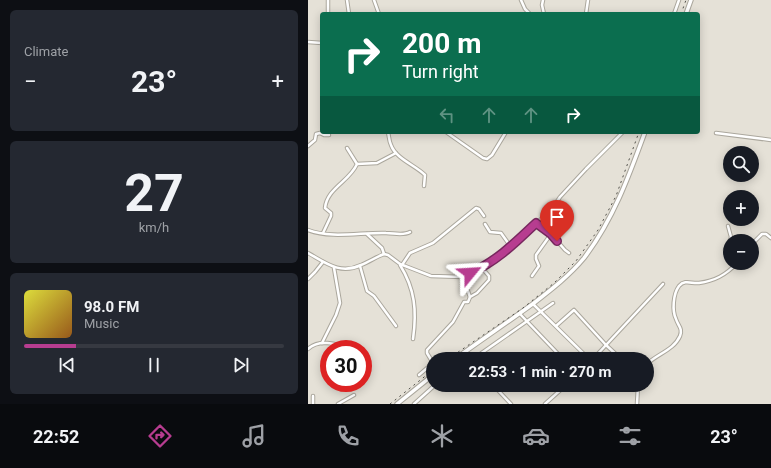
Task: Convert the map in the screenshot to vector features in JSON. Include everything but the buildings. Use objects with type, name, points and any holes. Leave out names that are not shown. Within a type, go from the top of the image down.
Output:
[{"type":"main road","points":[[687,12],[691,0]]},
{"type":"main road","points":[[464,352],[548,293],[593,246],[609,220],[617,203],[644,134]]},
{"type":"main road","points":[[397,404],[426,381]]},
{"type":"street","points":[[328,0],[328,12]]},
{"type":"street","points":[[347,0],[349,12]]},
{"type":"street","points":[[374,0],[378,12]]},
{"type":"street","points":[[521,0],[527,12]]},
{"type":"street","points":[[543,0],[542,5],[544,12]]},
{"type":"street","points":[[586,12],[588,0]]},
{"type":"street","points":[[675,12],[679,0]]},
{"type":"street","points":[[308,42],[320,43]]},
{"type":"street","points":[[308,146],[315,140],[316,134],[320,133]]},
{"type":"street","points":[[716,133],[771,140]]},
{"type":"street","points":[[322,134],[329,135]]},
{"type":"street","points":[[388,134],[391,146],[396,153],[407,163],[424,174],[424,186]]},
{"type":"street","points":[[449,134],[483,158],[487,159],[492,155],[505,134]]},
{"type":"street","points":[[308,252],[334,268],[351,268],[360,266],[384,254],[388,255],[401,265],[431,276],[463,277],[482,268],[511,247],[552,209],[558,199],[621,134]]},
{"type":"street","points":[[347,148],[357,164]]},
{"type":"street","points":[[357,164],[377,163],[396,153]]},
{"type":"street","points":[[323,233],[331,213],[325,208],[326,203],[335,188],[350,174],[357,164]]},
{"type":"street","points":[[401,265],[410,253],[433,244],[476,208],[479,209],[484,216]]},
{"type":"street","points":[[536,223],[551,234],[569,253]]},
{"type":"street","points":[[484,224],[490,232],[501,234],[511,247]]},
{"type":"street","points":[[728,226],[730,234]]},
{"type":"street","points":[[308,230],[323,233],[367,234],[404,234],[410,232]]},
{"type":"street","points":[[367,234],[382,248],[384,254]]},
{"type":"street","points":[[532,276],[540,266],[536,259],[536,255],[551,234]]},
{"type":"street","points":[[759,237],[762,234],[766,234],[771,238]]},
{"type":"street","points":[[308,279],[323,262]]},
{"type":"street","points":[[401,265],[410,284],[415,303],[416,314],[413,339]]},
{"type":"street","points":[[360,266],[367,291],[374,296],[396,326]]},
{"type":"street","points":[[324,340],[336,315],[340,303],[334,268]]},
{"type":"street","points":[[419,375],[433,363],[427,353],[427,350],[453,322],[464,302],[468,302],[470,297],[477,293],[489,280],[489,276],[482,268]]},
{"type":"street","points":[[654,359],[670,348],[681,335],[681,329],[675,318],[674,307],[675,293],[680,285],[686,282],[698,283],[717,278],[729,270]]},
{"type":"street","points":[[463,277],[470,297]]},
{"type":"street","points":[[600,352],[663,284]]},
{"type":"street","points":[[483,352],[553,303]]},
{"type":"street","points":[[533,304],[582,352]]},
{"type":"street","points":[[556,326],[574,310],[614,352]]},
{"type":"street","points":[[520,314],[556,352]]},
{"type":"street","points":[[308,349],[320,344]]},
{"type":"street","points":[[414,404],[428,392]]},
{"type":"street","points":[[500,392],[511,404]]},
{"type":"street","points":[[546,404],[559,392]]},
{"type":"street","points":[[637,404],[638,392]]},
{"type":"street","points":[[338,404],[354,395]]},
{"type":"street","points":[[313,396],[314,404]]},
{"type":"railway","points":[[682,12],[686,0]]},
{"type":"railway","points":[[458,352],[523,308],[554,283],[576,261],[598,230],[616,196],[638,134]]},
{"type":"railway","points":[[390,404],[426,376]]},
{"type":"route","points":[[470,273],[482,268],[511,247],[536,223],[551,234],[557,241]]}]
